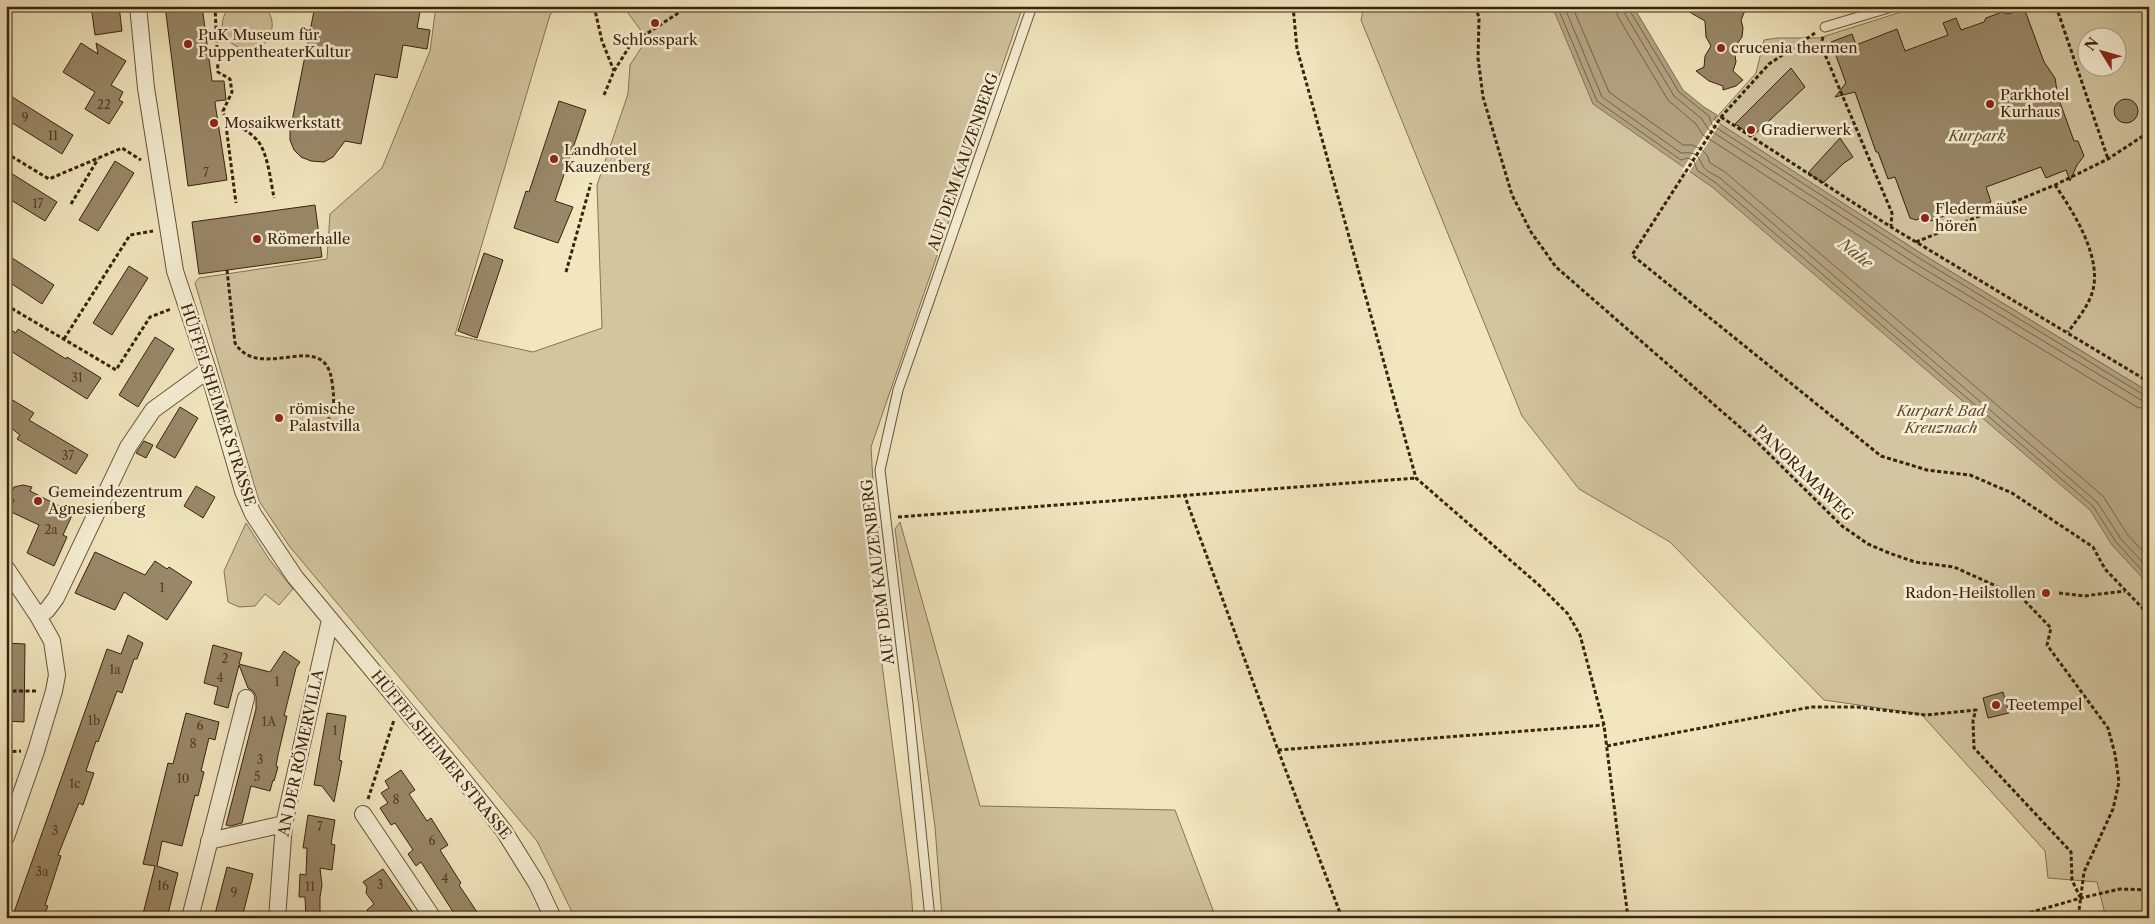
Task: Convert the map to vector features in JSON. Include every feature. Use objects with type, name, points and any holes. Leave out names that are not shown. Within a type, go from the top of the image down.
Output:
[{"type":"street","name":"HÜFFELSHEIMER STRASSE","points":[[138,6],[146,88],[175,271],[208,370],[236,469],[253,514],[295,577],[508,838],[537,884],[553,918]]},
{"type":"street","points":[[38,616],[47,610],[56,598],[128,447],[140,427],[158,406],[208,370]]},
{"type":"street","points":[[6,568],[52,641],[57,675],[54,691],[6,838]]},
{"type":"street","name":"AN DER RÖMERVILLA","points":[[277,918],[284,824],[330,620]]},
{"type":"street","points":[[190,918],[246,698]]},
{"type":"street","points":[[363,814],[433,918]]},
{"type":"street","points":[[209,841],[284,824]]},
{"type":"lane","name":"AUF DEM KAUZENBERG","points":[[930,918],[908,704],[880,470],[898,390],[1032,6]]},
{"type":"lane","points":[[1826,27],[1895,6]]},
{"type":"path","points":[[215,6],[218,72],[230,79],[232,92],[223,111],[236,203]]},
{"type":"path","points":[[594,6],[602,41],[614,71]]},
{"type":"path","points":[[604,95],[614,71],[631,44],[690,6]]},
{"type":"path","points":[[1293,6],[1297,49],[1416,478],[1540,586],[1568,614],[1580,635],[1604,725],[1628,918]]},
{"type":"path","name":"PANORAMAWEG","points":[[1476,6],[1479,19],[1478,58],[1483,97],[1512,195],[1531,232],[1556,266],[1757,442],[1842,526],[1868,544],[1889,553],[1915,562],[1954,567],[2023,599],[2051,628],[2047,645],[2108,728],[2115,754],[2119,782],[2112,809],[2084,872],[2081,898]]},
{"type":"path","points":[[2056,6],[2108,159]]},
{"type":"path","points":[[1826,27],[1769,64],[1721,117],[1632,255],[1881,456],[1927,470],[1970,474],[2012,493],[2093,546],[2105,569],[2149,615]]},
{"type":"path","points":[[1826,27],[1821,45],[1892,213],[1891,227]]},
{"type":"path","points":[[1721,117],[1891,227],[2149,382]]},
{"type":"path","points":[[225,118],[245,129],[260,144],[270,174],[274,198]]},
{"type":"path","points":[[1916,242],[2055,186],[2108,159],[2149,132]]},
{"type":"path","points":[[6,153],[50,179],[122,148],[158,170]]},
{"type":"path","points":[[71,204],[98,158]]},
{"type":"path","points":[[566,272],[591,183]]},
{"type":"path","points":[[2055,186],[2081,228],[2094,270],[2094,285],[2091,296],[2068,332]]},
{"type":"path","points":[[64,340],[130,235],[167,228]]},
{"type":"path","points":[[228,270],[235,343],[240,350],[246,355],[260,360],[320,357],[328,365],[334,391],[334,410],[323,428]]},
{"type":"path","points":[[6,305],[116,370],[150,318],[186,303]]},
{"type":"path","points":[[885,518],[1416,478]]},
{"type":"path","points":[[1184,494],[1342,918]]},
{"type":"path","points":[[2059,593],[2084,596],[2125,591]]},
{"type":"path","points":[[6,691],[54,691]]},
{"type":"path","points":[[1607,746],[1811,707],[1857,706],[1926,715],[1976,710],[1973,720],[1974,748],[2071,852],[2072,880],[2081,898],[2078,917],[2083,918]]},
{"type":"path","points":[[363,814],[395,718],[403,707]]},
{"type":"path","points":[[1278,750],[1604,725]]},
{"type":"path","points":[[2012,918],[2120,889],[2149,890]]},
{"type":"green space","points":[[230,6],[264,6],[272,22],[272,28],[267,40],[259,47],[248,49],[238,47],[229,40],[223,31],[223,20]]},
{"type":"green space","points":[[436,6],[558,6],[550,15],[455,335],[533,352],[602,328],[597,185],[628,94],[630,65],[647,39],[623,6],[1023,6],[871,447],[874,499],[879,528],[866,540],[911,888],[913,918],[575,918],[537,841],[290,547],[259,501],[195,283],[199,278],[327,259],[330,214],[382,168],[430,51]]},
{"type":"green space","points":[[1364,6],[1630,6],[1673,85],[1714,120],[1756,73],[1764,40],[1777,38],[1819,38],[1920,6],[2149,6],[2149,392],[1922,254],[1727,129],[1890,237],[2149,393],[2149,918],[2106,918],[2097,882],[2048,878],[2045,851],[1921,714],[1824,700],[1670,542],[1579,489],[1522,416],[1361,20]]},
{"type":"green space","points":[[900,522],[980,806],[1175,810],[1216,918],[942,918],[935,827],[895,529]]},
{"type":"green space","points":[[246,523],[269,559],[293,589],[279,605],[265,594],[255,606],[239,607],[228,602],[224,571]]},
{"type":"water","name":"Nahe","points":[[1552,6],[1633,6],[1683,90],[1717,115],[1714,120],[1922,254],[2149,392],[2149,585],[2112,545],[2090,510],[1712,187],[1593,104]]},
{"type":"pier","points":[[1714,120],[1720,124],[1688,174],[1682,170]]},
{"type":"building","points":[[91,6],[119,6],[122,31],[95,35]]},
{"type":"building","points":[[165,6],[202,6],[212,81],[224,81],[226,100],[216,101],[215,103],[227,180],[188,186]]},
{"type":"building","points":[[315,6],[421,6],[417,28],[430,30],[427,49],[403,45],[397,78],[375,74],[361,144],[345,141],[333,157],[324,162],[311,161],[301,157],[294,150],[290,140],[290,131]]},
{"type":"building","name":"crucenia thermen","points":[[1679,6],[1747,6],[1741,20],[1743,28],[1742,37],[1734,48],[1736,62],[1733,71],[1743,80],[1736,86],[1723,90],[1723,86],[1709,81],[1696,71],[1704,67],[1705,56],[1711,46],[1706,37],[1705,21]]},
{"type":"building","name":"Parkhotel Kurhaus","points":[[2024,8],[2044,62],[2055,78],[2058,97],[2074,141],[2078,141],[2084,156],[2077,165],[2070,181],[2066,170],[2046,178],[2041,167],[1986,187],[1991,202],[1969,210],[1968,207],[1931,221],[1928,215],[1916,220],[1910,218],[1895,177],[1888,179],[1878,152],[1876,152],[1855,92],[1835,97],[1846,83],[1831,42],[1852,34],[1856,45],[1897,29],[1905,51],[1948,35],[1943,23],[1956,18],[1961,30],[1984,22],[1986,18],[2002,12],[2008,14]]},
{"type":"building","points":[[81,43],[98,54],[96,43],[126,61],[111,85],[123,92],[119,100],[123,102],[109,124],[85,109],[95,92],[63,72]]},
{"type":"building","points":[[1791,68],[1805,87],[1753,136],[1735,124]]},
{"type":"building","points":[[6,93],[73,135],[62,154],[6,119]]},
{"type":"building","points":[[2126,99],[2135,102],[2138,111],[2135,120],[2126,123],[2117,120],[2114,111],[2117,102]]},
{"type":"building","name":"Landhotel Kauzenberg","points":[[559,101],[586,110],[555,201],[573,207],[558,243],[514,228],[526,191],[529,192]]},
{"type":"building","points":[[1840,138],[1853,157],[1823,183],[1808,173]]},
{"type":"building","points":[[115,161],[134,173],[98,231],[79,220]]},
{"type":"building","points":[[6,170],[57,202],[45,221],[6,197]]},
{"type":"building","name":"Römerhalle","points":[[315,205],[322,257],[199,274],[192,222]]},
{"type":"building","points":[[484,253],[503,260],[477,338],[458,331]]},
{"type":"building","points":[[6,254],[54,285],[42,304],[6,280]]},
{"type":"building","points":[[129,266],[148,278],[112,335],[93,323]]},
{"type":"building","points":[[6,327],[16,333],[18,329],[101,378],[87,399],[6,348]]},
{"type":"building","points":[[155,337],[174,349],[138,407],[119,395]]},
{"type":"building","points":[[6,396],[34,413],[29,420],[88,455],[76,474],[17,439],[20,435],[6,424]]},
{"type":"building","points":[[180,407],[198,418],[175,458],[156,447]]},
{"type":"building","points":[[144,441],[153,445],[146,458],[136,453]]},
{"type":"building","points":[[23,485],[32,487],[30,491],[73,513],[63,535],[67,537],[54,566],[27,553],[39,525],[9,511],[14,500],[9,498],[14,487]]},
{"type":"building","points":[[196,486],[215,497],[203,518],[184,506]]},
{"type":"building","points":[[95,552],[145,575],[155,561],[167,569],[169,567],[192,582],[167,620],[124,592],[115,610],[75,593]]},
{"type":"building","points":[[128,635],[143,643],[137,659],[134,659],[122,693],[117,691],[98,742],[96,741],[86,771],[94,773],[83,805],[79,803],[58,855],[61,856],[45,905],[48,906],[43,918],[12,918],[107,649],[121,654]]},
{"type":"building","points":[[6,643],[25,644],[24,722],[6,721]]},
{"type":"building","points":[[213,645],[242,653],[239,664],[270,672],[284,651],[300,662],[296,668],[284,716],[287,716],[276,766],[278,767],[270,791],[251,786],[242,823],[230,826],[226,825],[256,709],[256,696],[248,688],[239,665],[228,708],[214,704],[218,687],[204,683]]},
{"type":"building","name":"Teetempel","points":[[2003,692],[2009,713],[1988,718],[1983,698]]},
{"type":"building","points":[[186,713],[219,722],[215,740],[209,738],[201,771],[204,772],[198,796],[195,795],[182,846],[162,841],[157,866],[178,873],[167,918],[142,918],[155,866],[143,864],[168,763],[173,764]]},
{"type":"building","points":[[327,713],[346,716],[339,760],[342,761],[334,802],[322,786],[314,785]]},
{"type":"building","points":[[401,770],[415,790],[409,794],[427,821],[431,818],[448,845],[440,850],[461,883],[459,885],[481,918],[457,918],[421,862],[416,866],[408,854],[413,850],[395,823],[391,825],[380,808],[388,803],[381,793],[389,788],[385,781]]},
{"type":"building","points":[[308,815],[335,820],[331,844],[335,845],[332,870],[320,868],[322,885],[320,918],[306,918],[305,897],[299,897],[300,874],[306,875],[307,848],[303,848]]},
{"type":"building","points":[[227,867],[253,874],[242,918],[214,918]]},
{"type":"building","points":[[383,869],[417,918],[372,918],[367,910],[374,904],[366,893],[367,887],[363,882]]},
{"type":"place","name":"Schlosspark","points":[[655,23]]},
{"type":"place","name":"PuK Museum für PuppentheaterKultur","points":[[188,44]]},
{"type":"place","name":"crucenia thermen","points":[[1721,48]]},
{"type":"place","name":"Parkhotel Kurhaus","points":[[1990,104]]},
{"type":"place","name":"Mosaikwerkstatt","points":[[214,123]]},
{"type":"place","name":"Gradierwerk","points":[[1751,130]]},
{"type":"place","name":"Landhotel Kauzenberg","points":[[554,159]]},
{"type":"place","name":"Fledermäuse hören","points":[[1925,218]]},
{"type":"place","name":"Römerhalle","points":[[257,239]]},
{"type":"place","name":"römische Palastvilla","points":[[279,418]]},
{"type":"place","name":"Gemeindezentrum Agnesienberg","points":[[38,501]]},
{"type":"place","name":"Radon-Heilstollen","points":[[2046,593]]},
{"type":"place","name":"Teetempel","points":[[1996,705]]},
{"type":"park label","name":"Kurpark","points":[[1977,136]]},
{"type":"park label","name":"Kurpark Bad Kreuznach","points":[[1941,420]]}]
